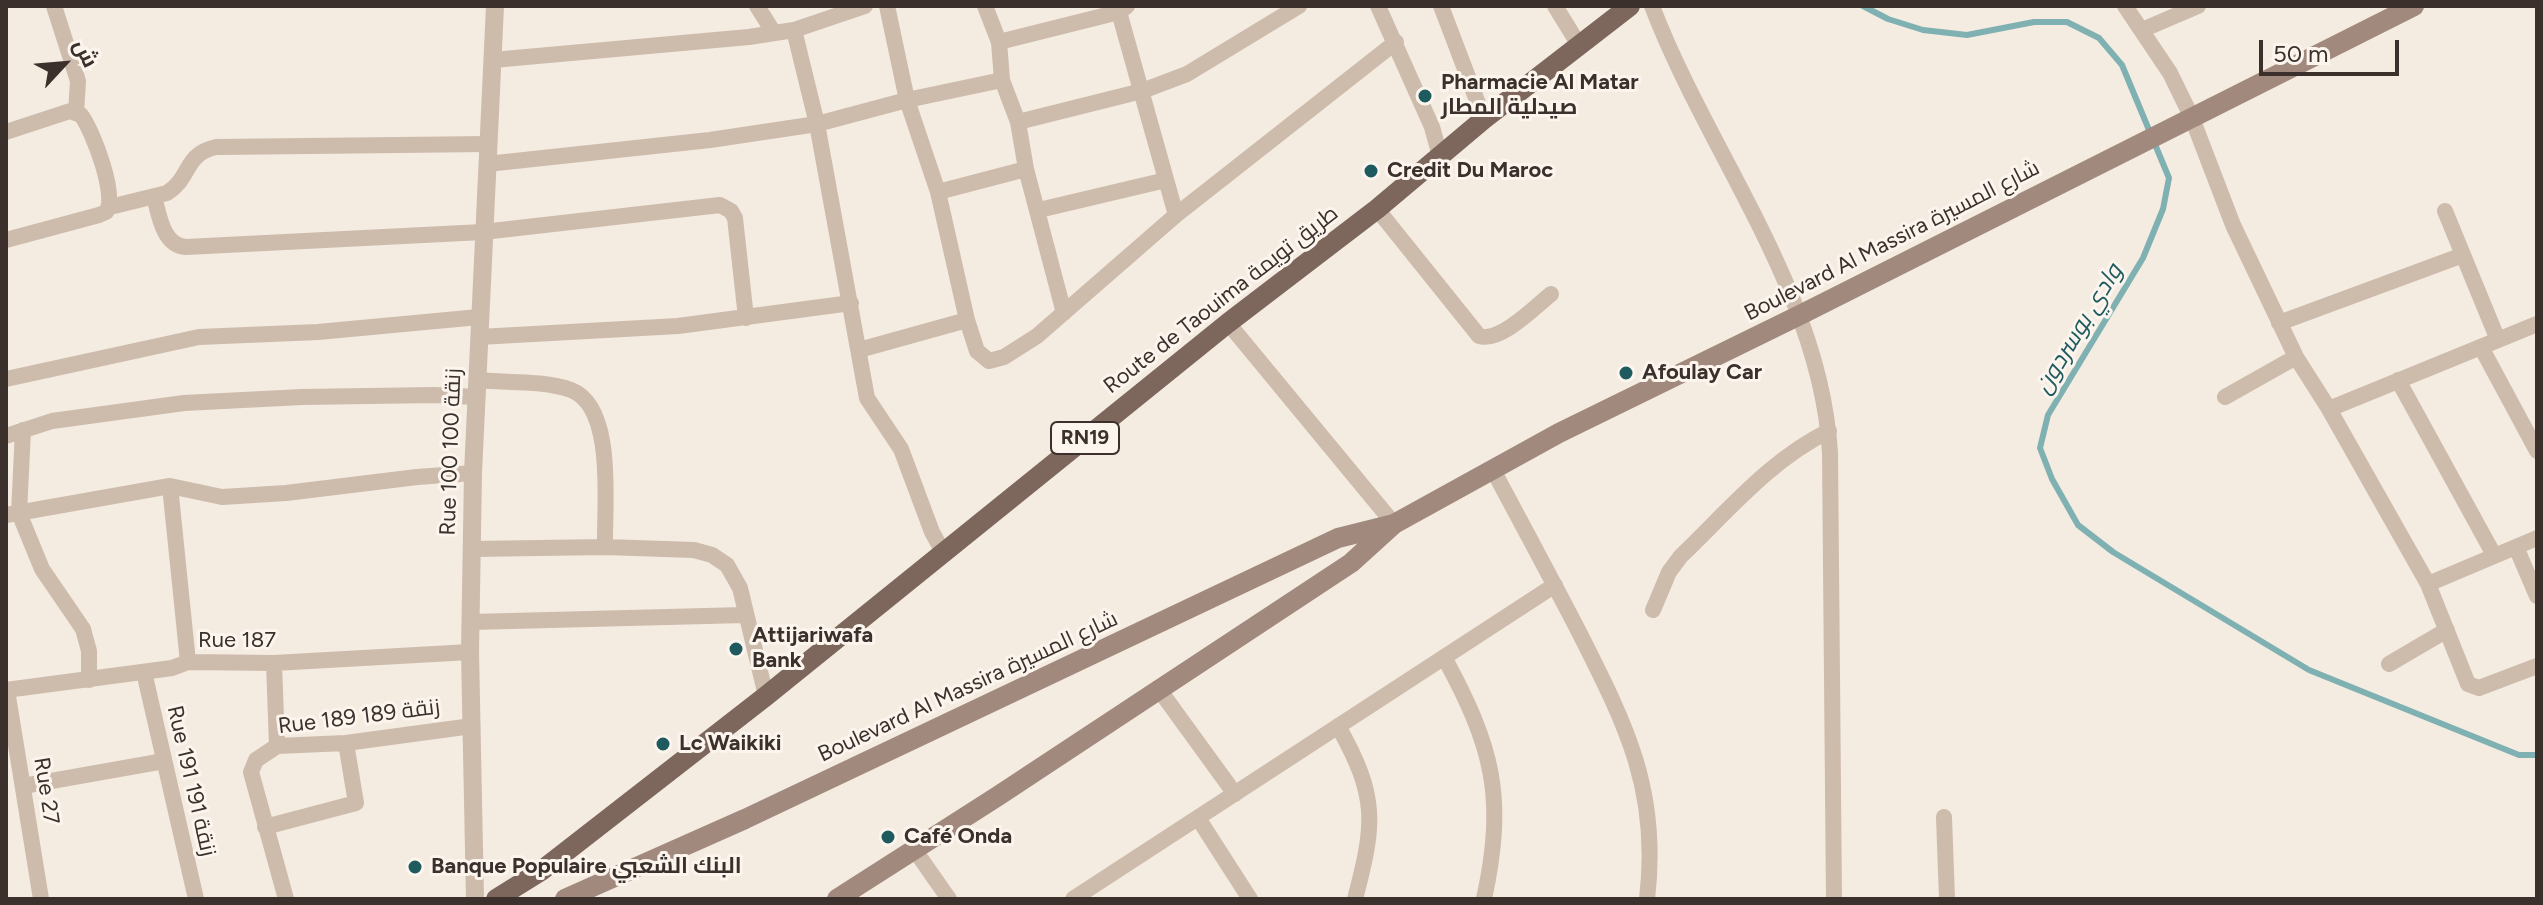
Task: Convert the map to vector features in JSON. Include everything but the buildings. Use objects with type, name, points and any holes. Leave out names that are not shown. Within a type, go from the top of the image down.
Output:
[{"type":"main road","name":"Route de Taouima طريق تويمة","points":[[496,899],[541,871],[766,696],[1228,323],[1377,209],[1484,119],[1630,6]]},
{"type":"main road","name":"Boulevard Al Massira شارع المسيرة","points":[[837,899],[1351,563],[1394,524],[1559,433],[2414,6]]},
{"type":"main road","name":"Boulevard Al Massira شارع المسيرة","points":[[565,899],[745,819],[1338,538],[1394,524]]},
{"type":"main road","name":"Route de Taouima طريق تويمة","points":[[516,899],[541,871]]},
{"type":"street","points":[[54,6],[78,81],[76,113]]},
{"type":"street","name":"Rue 100 زنقة 100","points":[[475,899],[470,652],[473,473],[495,6]]},
{"type":"street","points":[[757,6],[774,33]]},
{"type":"street","points":[[493,60],[774,33],[794,30],[865,6]]},
{"type":"street","points":[[887,6],[907,100],[938,192],[967,320],[977,351],[989,361],[1022,347],[1176,215],[1396,42]]},
{"type":"street","points":[[985,6],[999,42],[1002,80],[1018,122],[1026,169],[1064,313]]},
{"type":"street","points":[[1018,122],[1142,91],[1187,74],[1299,6]]},
{"type":"street","points":[[1378,6],[1432,127],[1440,156]]},
{"type":"street","points":[[1441,6],[1484,119]]},
{"type":"street","points":[[1555,6],[1579,45]]},
{"type":"street","points":[[1652,6],[1800,315],[1820,376],[1829,431],[1834,899]]},
{"type":"street","points":[[2125,6],[2170,73],[2186,121],[2279,323],[2428,584],[2468,684],[2475,688],[2537,666]]},
{"type":"street","points":[[2142,30],[2198,6]]},
{"type":"street","points":[[999,42],[1123,9],[1176,215]]},
{"type":"street","points":[[794,30],[817,124],[867,398],[901,449],[932,532],[943,552]]},
{"type":"street","points":[[487,164],[710,140],[817,124],[907,100],[1002,80]]},
{"type":"street","points":[[6,132],[70,111],[81,115],[98,149],[110,207]]},
{"type":"street","points":[[6,240],[99,215],[110,207],[174,188],[195,156],[202,150],[216,147],[489,144]]},
{"type":"street","points":[[938,192],[1026,169]]},
{"type":"street","points":[[1039,210],[1166,180]]},
{"type":"street","points":[[154,196],[169,240],[180,247],[483,232],[726,206],[735,218],[746,318]]},
{"type":"street","points":[[1377,209],[1479,336],[1486,338],[1499,334],[1551,294]]},
{"type":"street","points":[[2445,211],[2498,340]]},
{"type":"street","points":[[2279,323],[2463,255]]},
{"type":"street","points":[[479,337],[678,326],[851,303]]},
{"type":"street","points":[[6,379],[199,337],[318,332],[479,317]]},
{"type":"street","points":[[859,350],[967,320]]},
{"type":"street","points":[[1228,323],[1394,524]]},
{"type":"street","points":[[2329,409],[2537,324]]},
{"type":"street","points":[[2481,347],[2537,451]]},
{"type":"street","points":[[2225,397],[2296,357]]},
{"type":"street","points":[[2398,380],[2494,555]]},
{"type":"street","points":[[6,436],[67,419],[184,403],[435,395],[477,389],[557,386],[574,391],[590,404],[597,415],[603,439],[605,547]]},
{"type":"street","points":[[23,430],[13,514],[42,569],[83,629],[89,651],[89,680]]},
{"type":"street","points":[[1653,610],[1664,581],[1681,556],[1778,463],[1802,445],[1829,431]]},
{"type":"street","points":[[1493,470],[1555,585],[1623,723],[1637,762],[1649,815],[1652,848],[1647,899]]},
{"type":"street","points":[[13,514],[170,486],[222,497],[473,473]]},
{"type":"street","points":[[170,486],[188,662]]},
{"type":"street","points":[[2428,584],[2537,538]]},
{"type":"street","points":[[473,549],[605,547],[694,550],[712,555],[736,576],[766,696]]},
{"type":"street","points":[[2516,547],[2537,596]]},
{"type":"street","points":[[1073,899],[1094,894],[1198,818],[1555,585]]},
{"type":"street","points":[[471,622],[745,615]]},
{"type":"street","points":[[2389,664],[2447,630]]},
{"type":"street","name":"Rue 187","points":[[7,690],[144,672],[188,662],[274,663],[470,652]]},
{"type":"street","points":[[1444,657],[1477,723],[1492,768],[1495,820],[1484,899]]},
{"type":"street","points":[[274,663],[277,746]]},
{"type":"street","name":"Rue 191 زنقة 191","points":[[144,672],[196,899]]},
{"type":"street","points":[[1158,688],[1235,794]]},
{"type":"street","name":"Rue 27","points":[[7,690],[41,899]]},
{"type":"street","name":"Rue 189 زنقة 189","points":[[286,899],[251,772],[256,760],[277,746],[346,743],[472,726]]},
{"type":"street","points":[[1338,726],[1358,761],[1368,792],[1372,822],[1355,899]]},
{"type":"street","points":[[265,827],[356,803],[346,743]]},
{"type":"street","points":[[23,786],[164,761]]},
{"type":"street","points":[[1944,817],[1947,899]]},
{"type":"street","points":[[1198,818],[1250,899]]},
{"type":"street","points":[[914,849],[949,899]]},
{"type":"waterway","name":"وادي بوسردون","points":[[1863,6],[1888,19],[1923,30],[1967,35],[2034,22],[2067,22],[2099,38],[2122,65],[2169,178],[2163,209],[2143,258],[2048,415],[2040,448],[2052,479],[2078,525],[2113,552],[2309,670],[2519,755],[2537,755]]},
{"type":"place","name":"Pharmacie Al Matar صيدلية المطار","points":[[1425,96]]},
{"type":"place","name":"Credit Du Maroc","points":[[1371,171]]},
{"type":"place","name":"Afoulay Car","points":[[1626,373]]},
{"type":"place","name":"Attijariwafa Bank","points":[[736,649]]},
{"type":"place","name":"Lc Waikiki","points":[[663,744]]},
{"type":"place","name":"Café Onda","points":[[888,837]]},
{"type":"place","name":"Banque Populaire البنك الشعبي","points":[[415,867]]}]
